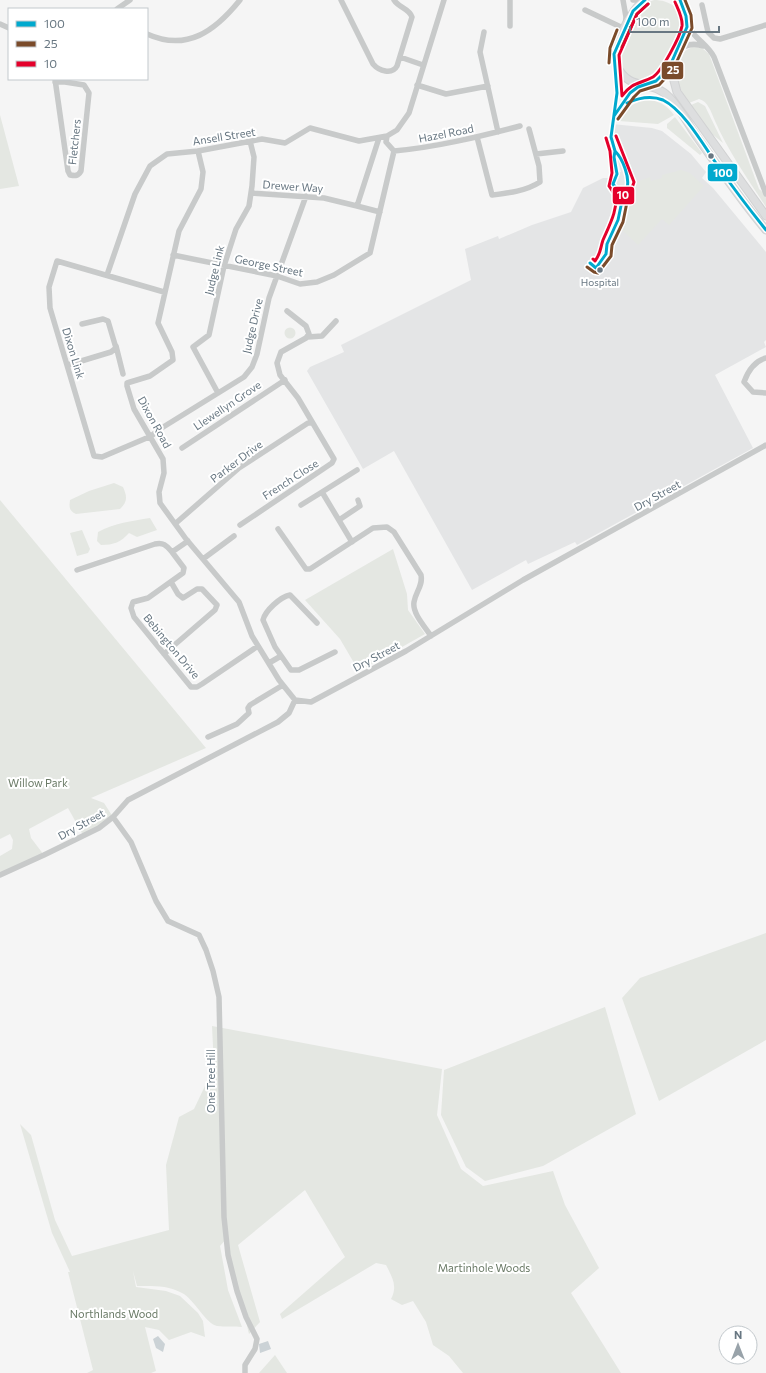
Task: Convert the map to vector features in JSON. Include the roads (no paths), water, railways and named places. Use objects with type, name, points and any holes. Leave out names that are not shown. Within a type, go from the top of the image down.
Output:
[{"type":"main road","points":[[644,0],[636,7],[615,48],[614,60],[616,66],[630,82],[658,88],[672,100],[703,146],[766,230]]},
{"type":"main road","points":[[672,0],[682,8]]},
{"type":"main road","points":[[645,85],[662,78],[686,30],[686,19],[680,0]]},
{"type":"main road","points":[[674,55],[673,76],[677,92],[766,216]]},
{"type":"street","points":[[118,8],[130,0]]},
{"type":"street","points":[[148,34],[158,39],[174,41],[188,40],[207,33],[220,23],[240,0]]},
{"type":"street","points":[[341,0],[375,67],[392,71],[397,68],[412,20],[411,13],[398,5],[394,0]]},
{"type":"street","name":"Ansell Street","points":[[107,275],[134,194],[150,166],[167,154],[198,151],[262,139],[285,143],[310,128],[359,141],[387,136],[397,130],[407,118],[444,0]]},
{"type":"street","points":[[510,0],[510,26]]},
{"type":"street","points":[[586,10],[625,29],[626,17],[623,0]]},
{"type":"street","points":[[633,0],[644,0]]},
{"type":"street","points":[[702,5],[708,32],[714,38],[720,38],[766,25]]},
{"type":"street","points":[[686,19],[695,37],[709,49],[714,56],[766,194]]},
{"type":"street","points":[[484,32],[480,52],[498,132]]},
{"type":"street","points":[[674,55],[683,46],[691,44],[700,45],[709,49]]},
{"type":"street","points":[[400,58],[423,64]]},
{"type":"street","name":"Fletchers","points":[[55,81],[84,85],[89,93],[81,171],[75,176],[70,175],[68,171],[55,81]]},
{"type":"street","points":[[417,85],[446,94],[488,86]]},
{"type":"street","name":"Hazel Road","points":[[394,151],[420,149],[520,126]]},
{"type":"street","points":[[477,137],[492,196],[530,188],[540,182],[536,154],[529,129]]},
{"type":"street","points":[[387,136],[386,142],[394,151]]},
{"type":"street","points":[[357,206],[379,138]]},
{"type":"street","name":"Judge Link","points":[[218,393],[193,348],[209,335],[224,266],[236,229],[249,206],[254,157],[250,141]]},
{"type":"street","name":"Dixon Road","points":[[198,151],[203,172],[201,189],[179,231],[158,323],[172,352],[173,360],[150,376],[127,383],[128,393],[134,409],[161,453],[164,465],[159,492],[160,503],[188,541],[239,602],[252,636],[283,685],[295,700]]},
{"type":"street","name":"George Street","points":[[173,255],[276,276],[300,284],[317,282],[334,275],[370,253],[394,151]]},
{"type":"street","points":[[536,154],[563,151]]},
{"type":"street","name":"Drewer Way","points":[[251,193],[324,198],[380,212]]},
{"type":"street","name":"Judge Drive","points":[[150,437],[160,429],[244,377],[252,367],[257,354],[269,298],[306,196]]},
{"type":"street","name":"Dixon Link","points":[[150,437],[102,457],[94,456],[48,301],[49,287],[57,260],[164,292]]},
{"type":"street","points":[[287,311],[306,326],[308,337]]},
{"type":"street","points":[[82,324],[101,319],[107,320],[116,346],[123,374]]},
{"type":"street","name":"French Close","points":[[240,524],[332,463],[333,456],[298,398],[280,374],[277,366],[281,352],[308,337],[322,336],[336,321]]},
{"type":"street","points":[[68,365],[111,352],[116,346]]},
{"type":"street","points":[[766,358],[748,370],[744,382],[753,392],[766,393]]},
{"type":"street","name":"Llewellyn Grove","points":[[182,448],[285,380]]},
{"type":"street","name":"Parker Drive","points":[[176,523],[239,468],[308,423],[312,423]]},
{"type":"street","name":"Dry Street","points":[[0,875],[44,856],[99,828],[114,818],[128,800],[278,722],[289,713],[295,700],[311,702],[406,651],[523,580],[766,445]]},
{"type":"street","points":[[301,505],[357,470]]},
{"type":"street","points":[[322,492],[352,542]]},
{"type":"street","points":[[339,520],[360,506],[358,500]]},
{"type":"street","points":[[278,529],[306,569],[310,569],[373,528],[387,527],[394,532],[421,575],[422,582],[414,601],[415,610],[431,636]]},
{"type":"street","points":[[203,559],[234,536]]},
{"type":"street","points":[[77,570],[155,544],[161,543],[166,545],[172,552],[188,541]]},
{"type":"street","name":"Bebington Drive","points":[[172,552],[184,571],[148,598],[133,602],[131,608],[134,617],[189,685],[194,688],[202,684],[258,646]]},
{"type":"street","points":[[164,654],[215,610],[217,605],[202,589],[197,589],[183,598],[178,594],[171,582]]},
{"type":"street","points":[[317,622],[290,595],[284,597],[267,612],[263,620],[281,656],[289,668],[296,671],[335,652]]},
{"type":"street","points":[[269,663],[281,656]]},
{"type":"street","points":[[208,737],[237,724],[249,713],[248,708],[250,705],[283,685]]},
{"type":"street","name":"One Tree Hill","points":[[114,818],[131,842],[156,901],[168,921],[199,935],[213,971],[219,997],[223,1201],[228,1255],[246,1317],[257,1339],[255,1349],[245,1365],[245,1373]]},
{"type":"place","name":"Hospital","points":[[600,270]]},
{"type":"park label","name":"Willow Park","points":[[38,782]]},
{"type":"park label","name":"Martinhole Woods","points":[[484,1267]]},
{"type":"park label","name":"Northlands Wood","points":[[114,1313]]}]
